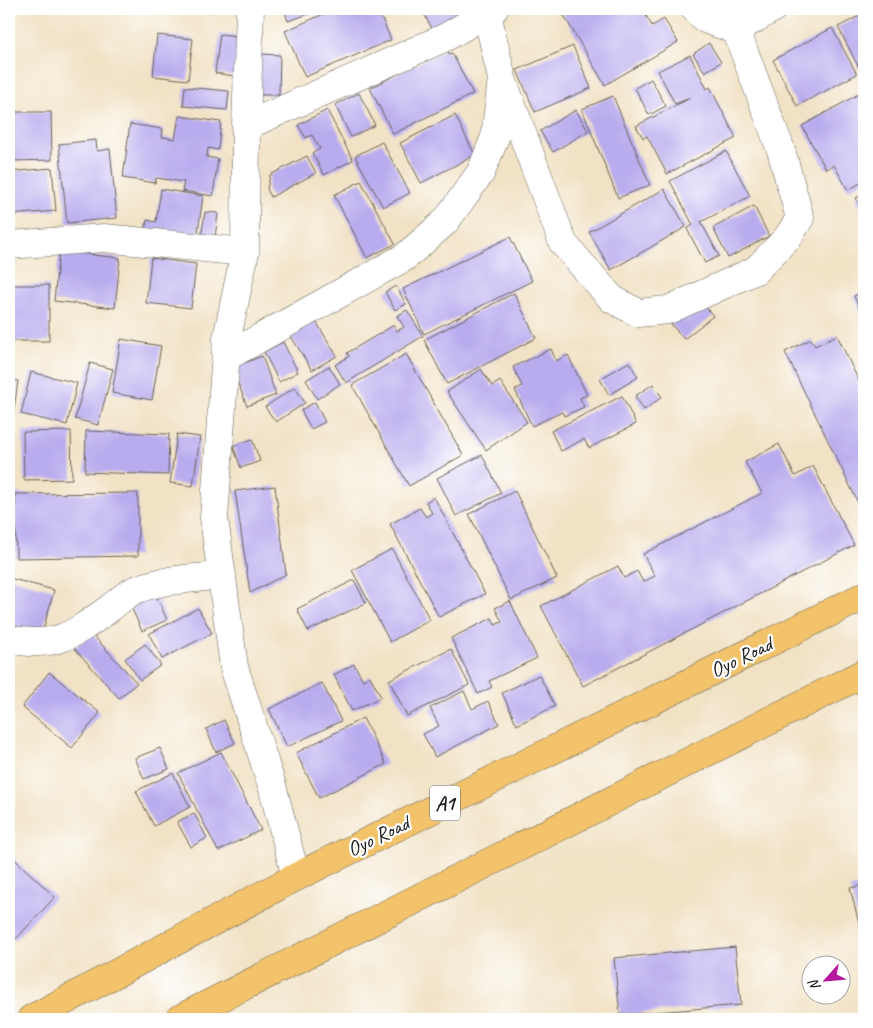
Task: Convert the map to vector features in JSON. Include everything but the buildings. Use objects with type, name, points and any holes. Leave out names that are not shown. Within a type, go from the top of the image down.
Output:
[{"type":"highway","name":"Oyo Road","points":[[31,1019],[296,877],[864,596]]},
{"type":"highway","points":[[179,1019],[864,673]]},
{"type":"street","points":[[250,9],[246,126],[245,252],[227,338],[214,518],[234,667],[272,789],[296,877]]},
{"type":"street","points":[[695,9],[705,19],[736,30],[772,9]]},
{"type":"street","points":[[246,126],[446,37],[490,11],[502,79],[563,243],[612,299],[638,313],[668,310],[756,270],[788,237],[800,218],[781,150],[736,30]]},
{"type":"street","points":[[226,357],[405,257],[445,222],[481,172],[494,137],[502,79]]},
{"type":"street","points":[[9,245],[104,238],[245,252]]},
{"type":"street","points":[[9,639],[34,642],[63,639],[75,633],[134,590],[164,583],[222,576]]}]
